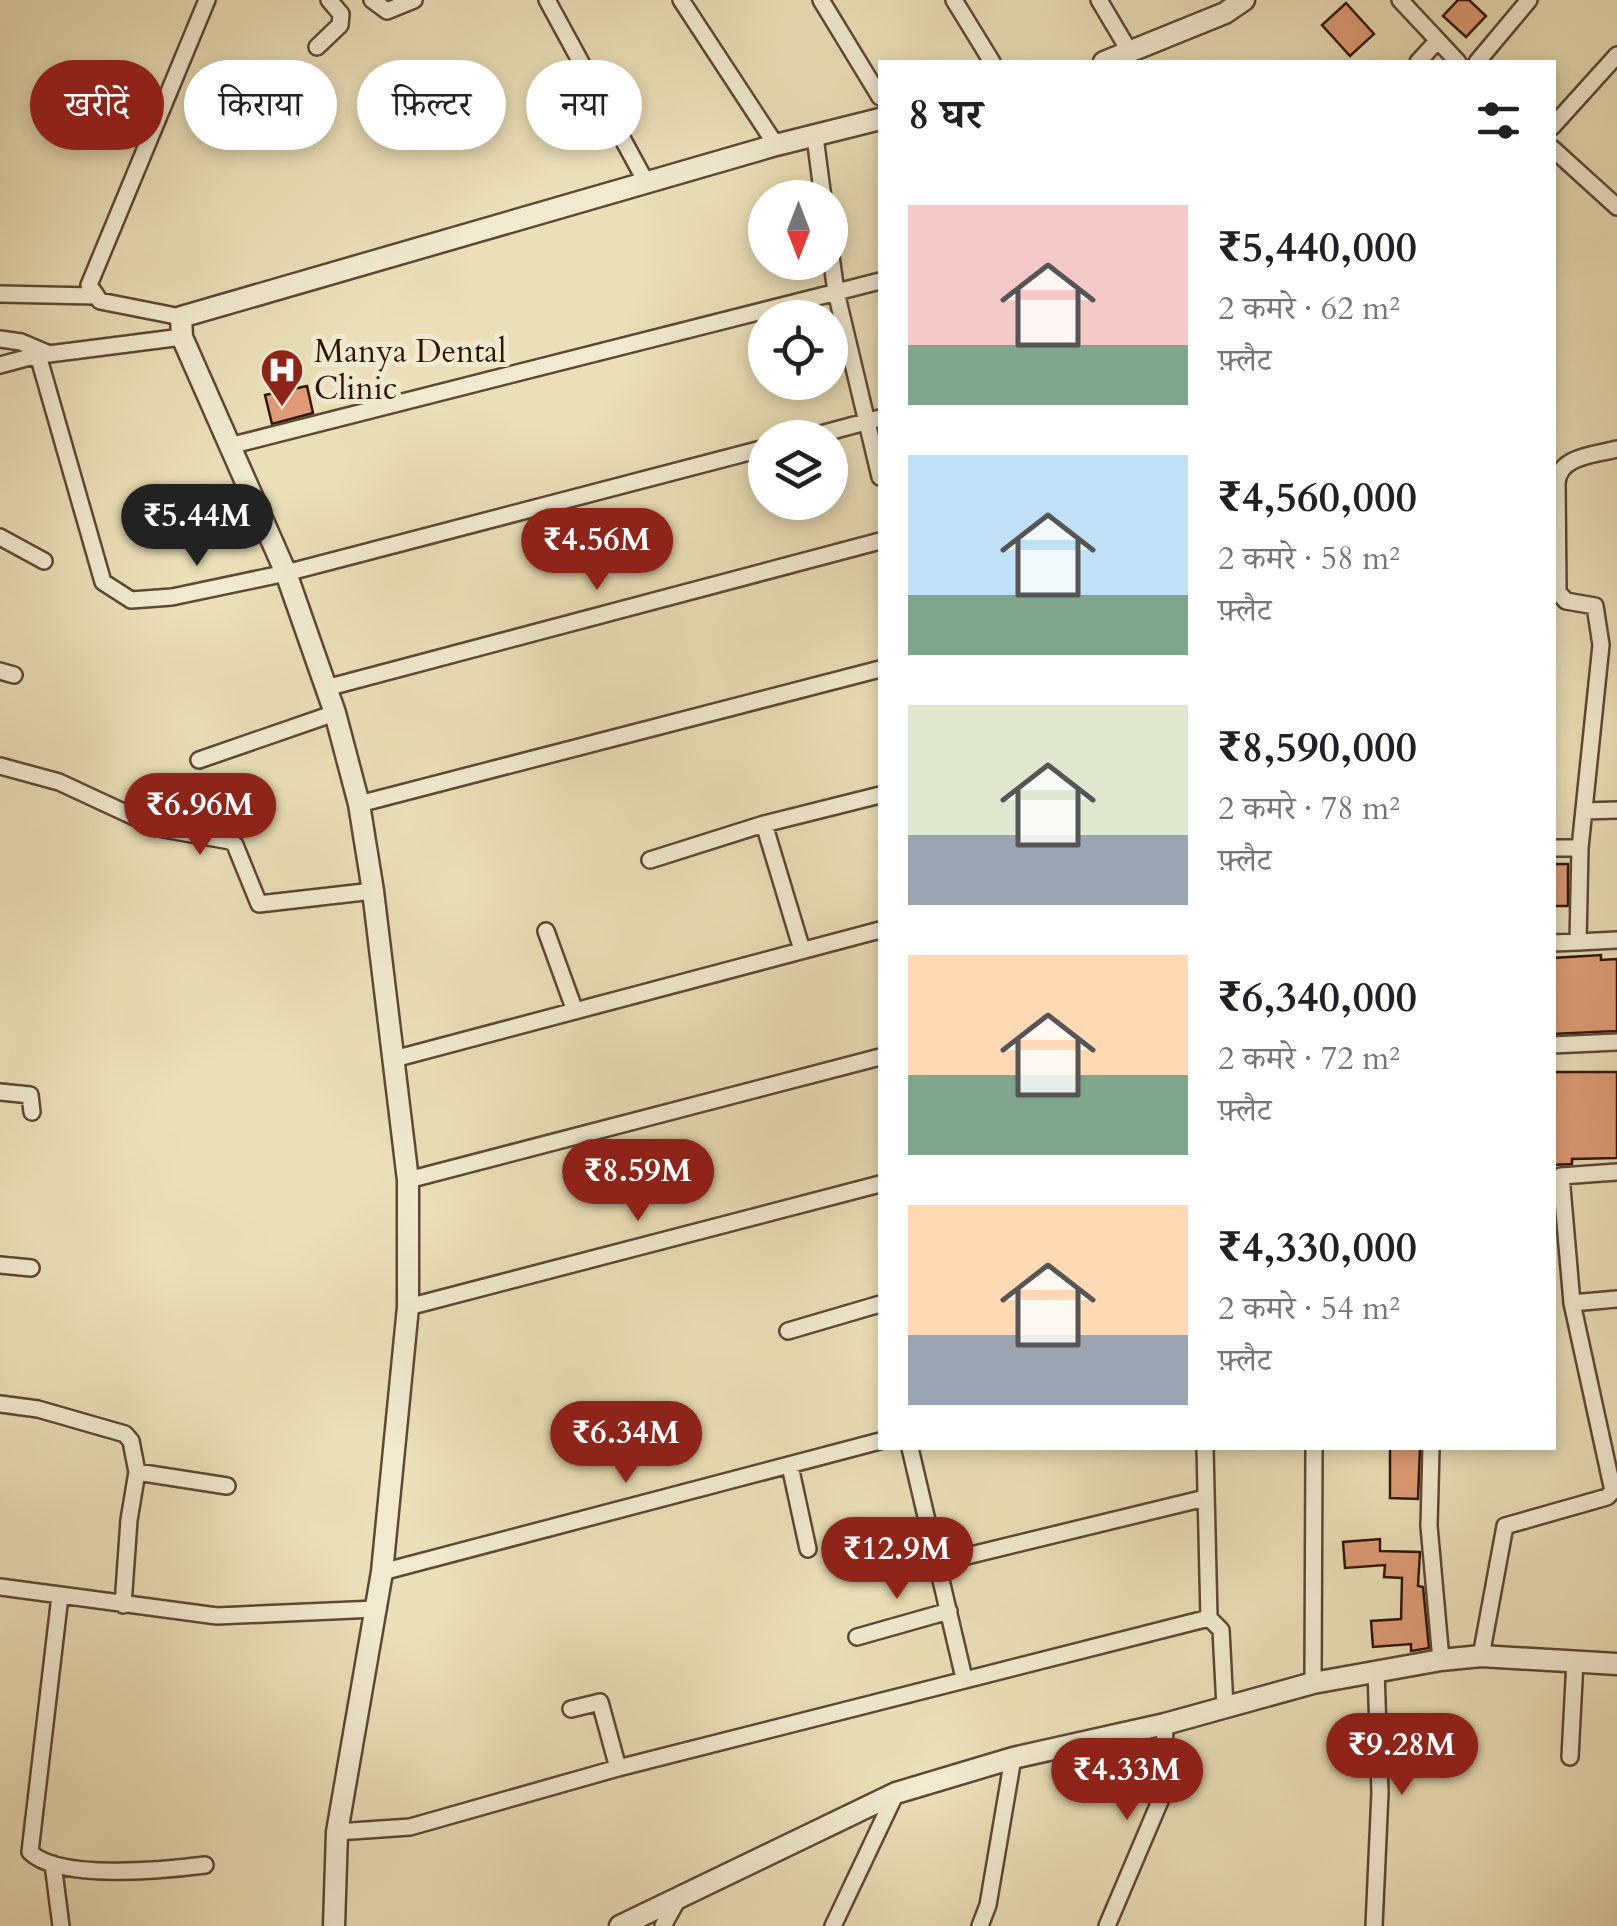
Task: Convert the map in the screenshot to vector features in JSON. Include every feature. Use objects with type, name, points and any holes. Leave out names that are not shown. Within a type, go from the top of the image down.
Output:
[{"type":"street","points":[[181,327],[100,301],[94,296],[90,278],[207,0]]},
{"type":"street","points":[[317,47],[340,25],[341,14],[329,0]]},
{"type":"street","points":[[372,0],[387,11],[414,0]]},
{"type":"street","points":[[547,0],[646,182]]},
{"type":"street","points":[[681,0],[776,145]]},
{"type":"street","points":[[821,0],[878,94]]},
{"type":"street","points":[[954,0],[991,60]]},
{"type":"street","points":[[1100,0],[1115,60],[1225,13],[1244,0]]},
{"type":"street","points":[[1479,60],[1529,0]]},
{"type":"street","points":[[1410,4],[1456,60]]},
{"type":"street","points":[[1420,60],[1437,41]]},
{"type":"street","points":[[1556,122],[1617,55]]},
{"type":"street","points":[[0,365],[181,327],[646,182],[878,120]]},
{"type":"street","points":[[815,138],[821,180]]},
{"type":"street","points":[[1556,152],[1617,207]]},
{"type":"street","points":[[834,280],[874,420],[878,458]]},
{"type":"street","points":[[229,446],[878,282]]},
{"type":"street","points":[[0,294],[94,296]]},
{"type":"street","points":[[181,327],[286,573],[335,713],[359,804],[373,891],[408,1180],[408,1308],[382,1572],[336,1832],[334,1926]]},
{"type":"street","points":[[0,339],[21,342],[42,354],[103,582],[131,600],[145,602],[286,573],[748,452]]},
{"type":"street","points":[[848,427],[874,420]]},
{"type":"street","points":[[1556,475],[1566,464],[1617,449]]},
{"type":"street","points":[[1556,515],[1558,592],[1566,600],[1595,606],[1599,613],[1600,664],[1580,848],[1578,942]]},
{"type":"street","points":[[0,537],[44,560]]},
{"type":"street","points":[[326,688],[878,542]]},
{"type":"street","points":[[359,804],[878,671]]},
{"type":"street","points":[[199,760],[335,713]]},
{"type":"street","points":[[0,766],[59,782],[158,828],[230,841],[236,846],[259,904],[373,891]]},
{"type":"street","points":[[650,860],[764,824],[878,796]]},
{"type":"street","points":[[1584,810],[1617,810]]},
{"type":"street","points":[[764,824],[802,950]]},
{"type":"street","points":[[1556,848],[1580,848]]},
{"type":"street","points":[[546,931],[575,1011]]},
{"type":"street","points":[[394,1059],[878,931]]},
{"type":"street","points":[[1556,943],[1617,940]]},
{"type":"street","points":[[1556,1046],[1617,1042]]},
{"type":"street","points":[[408,1180],[878,1059]]},
{"type":"street","points":[[0,1092],[30,1094],[32,1112]]},
{"type":"street","points":[[1480,1656],[1505,1526],[1612,1495],[1572,1303],[1556,1176],[1617,1172]]},
{"type":"street","points":[[408,1308],[878,1185]]},
{"type":"street","points":[[0,1265],[30,1268]]},
{"type":"street","points":[[1572,1303],[1617,1299]]},
{"type":"street","points":[[788,1330],[878,1305]]},
{"type":"street","points":[[0,1404],[38,1409],[125,1434],[131,1441],[138,1472],[129,1520],[124,1605]]},
{"type":"street","points":[[1599,1423],[1617,1422]]},
{"type":"street","points":[[382,1572],[878,1443]]},
{"type":"street","points":[[910,1450],[964,1678]]},
{"type":"street","points":[[1205,1450],[1209,1618],[1221,1630],[1225,1706]]},
{"type":"street","points":[[1313,1683],[1314,1450]]},
{"type":"street","points":[[1431,1450],[1430,1526],[1441,1660]]},
{"type":"street","points":[[790,1466],[808,1549]]},
{"type":"street","points":[[138,1472],[227,1486]]},
{"type":"street","points":[[938,1563],[1205,1498]]},
{"type":"street","points":[[0,1587],[217,1616],[376,1609]]},
{"type":"street","points":[[60,1596],[29,1846],[35,1857],[53,1864],[139,1874],[205,1865]]},
{"type":"street","points":[[857,1636],[949,1612]]},
{"type":"street","points":[[336,1832],[410,1827],[618,1768],[1209,1618]]},
{"type":"street","points":[[620,1926],[896,1793],[1014,1758],[1376,1670],[1480,1656],[1617,1664]]},
{"type":"street","points":[[1570,1757],[1575,1661]]},
{"type":"street","points":[[1374,1926],[1380,1793],[1376,1670]]},
{"type":"street","points":[[571,1708],[600,1702],[618,1768]]},
{"type":"street","points":[[1108,1926],[1163,1794],[1165,1724]]},
{"type":"street","points":[[980,1926],[988,1904],[1014,1758]]},
{"type":"street","points":[[833,1926],[896,1793]]},
{"type":"street","points":[[53,1864],[61,1926]]},
{"type":"street","points":[[663,1926],[678,1900]]},
{"type":"building","points":[[1458,0],[1469,0],[1486,16],[1466,37],[1443,16]]},
{"type":"building","points":[[1346,3],[1374,34],[1350,56],[1322,25]]},
{"type":"building","points":[[307,386],[313,413],[272,424],[265,395]]},
{"type":"building","points":[[1556,864],[1568,864],[1568,906],[1556,906]]},
{"type":"building","points":[[1601,955],[1601,960],[1617,959],[1617,1031],[1556,1034],[1556,958]]},
{"type":"building","points":[[1556,1072],[1617,1072],[1617,1158],[1572,1159],[1572,1164],[1556,1165]]},
{"type":"building","points":[[1390,1450],[1420,1450],[1418,1499],[1390,1498]]},
{"type":"building","points":[[1380,1539],[1380,1551],[1420,1552],[1418,1586],[1423,1587],[1429,1648],[1411,1651],[1411,1644],[1373,1647],[1371,1621],[1401,1619],[1402,1578],[1384,1577],[1385,1565],[1345,1568],[1343,1542]]},
{"type":"place","name":"Manya Dental Clinic","points":[[282,408]]}]
